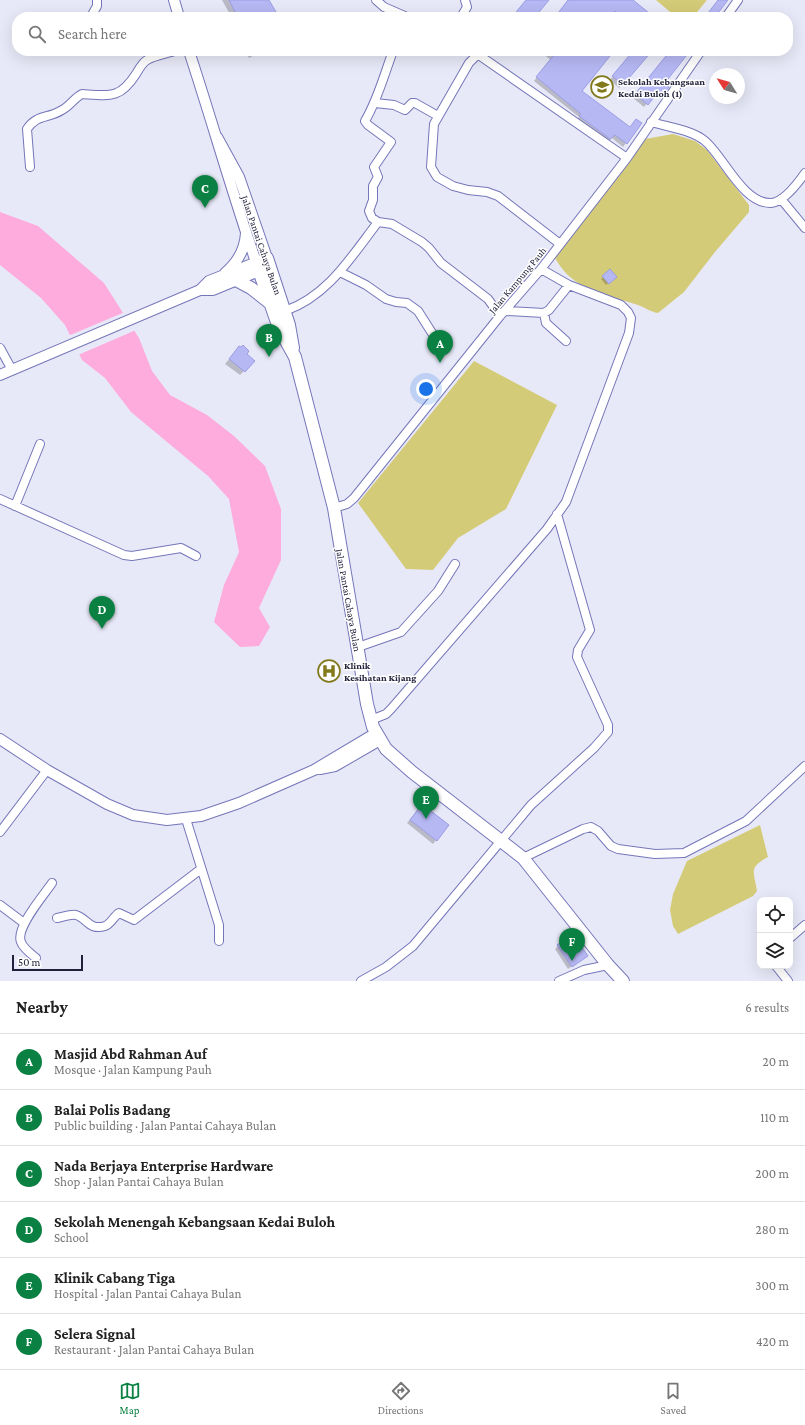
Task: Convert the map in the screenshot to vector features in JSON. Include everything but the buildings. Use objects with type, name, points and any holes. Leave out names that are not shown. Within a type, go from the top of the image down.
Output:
[{"type":"main road","name":"Jalan Pantai Cahaya Bulan","points":[[263,264],[272,310],[279,328],[292,353]]},
{"type":"main road","name":"Jalan Pantai Cahaya Bulan","points":[[263,264],[290,325],[292,353],[334,508],[371,720],[378,737],[395,758],[523,858],[608,965],[623,981]]},
{"type":"main road","points":[[236,280],[257,292],[270,303],[272,310]]},
{"type":"street","points":[[94,12],[97,6],[97,0]]},
{"type":"street","points":[[174,0],[178,12]]},
{"type":"street","points":[[376,0],[384,7],[395,12]]},
{"type":"street","points":[[464,0],[467,6],[464,12]]},
{"type":"street","points":[[730,12],[738,0]]},
{"type":"street","points":[[30,167],[26,129],[32,122],[38,118],[63,110],[82,94],[108,96],[121,92],[128,87],[143,63],[148,59],[158,56]]},
{"type":"street","name":"Jalan Pantai Cahaya Bulan","points":[[191,56],[246,233],[263,264]]},
{"type":"street","points":[[391,56],[375,103],[365,122],[391,142],[374,167],[377,178],[373,186],[373,200],[369,211],[372,218],[378,222],[392,224],[422,242],[429,248],[441,264],[488,299],[503,313],[544,313],[549,310],[569,285]]},
{"type":"street","points":[[473,56],[438,116],[433,129],[434,149],[431,167],[437,177],[461,189],[486,192],[498,196],[560,244]]},
{"type":"street","points":[[481,56],[627,158]]},
{"type":"street","name":"Jalan Kampung Pauh","points":[[334,508],[347,504],[358,494],[503,313],[541,269],[627,158],[697,56]]},
{"type":"street","points":[[375,103],[394,105],[405,110],[412,103],[438,116]]},
{"type":"street","points":[[651,122],[694,134],[705,141],[747,192],[757,199],[771,203],[781,199],[804,177]]},
{"type":"street","name":"Jalan Pantai Cahaya Bulan","points":[[217,137],[239,178],[263,264]]},
{"type":"street","points":[[781,199],[805,228]]},
{"type":"street","points":[[285,311],[296,307],[315,296],[340,272],[378,222]]},
{"type":"street","points":[[222,276],[239,256],[246,241],[246,233]]},
{"type":"street","points":[[0,375],[34,362],[200,290],[209,281],[263,264]]},
{"type":"street","points":[[200,290],[213,290],[236,280],[263,264]]},
{"type":"street","points":[[371,720],[386,714],[391,709],[547,529],[571,493],[631,326],[628,312],[621,305],[569,285],[541,269]]},
{"type":"street","points":[[340,272],[366,285],[386,299],[407,303],[418,311],[432,333],[443,343]]},
{"type":"street","points":[[544,313],[546,323],[566,340]]},
{"type":"street","points":[[0,348],[12,370]]},
{"type":"street","points":[[15,506],[40,444]]},
{"type":"street","points":[[0,499],[124,555],[132,556],[181,548],[196,556]]},
{"type":"street","points":[[362,981],[386,967],[413,946],[500,840],[531,805],[594,748],[608,732],[608,725],[577,657],[578,650],[590,630],[557,514]]},
{"type":"street","points":[[358,647],[401,632],[438,592],[456,564]]},
{"type":"street","points":[[0,739],[47,770],[106,804],[133,815],[167,820],[186,819],[201,816],[239,803],[314,770],[378,737]]},
{"type":"street","points":[[523,858],[583,828],[591,827],[598,831],[611,846],[618,849],[655,854],[684,853],[746,821],[805,766]]},
{"type":"street","points":[[0,832],[47,770]]},
{"type":"street","points":[[186,819],[219,925],[219,941]]},
{"type":"street","points":[[57,918],[78,915],[88,924],[94,926],[106,925],[119,913],[134,920],[201,869]]},
{"type":"street","points":[[36,958],[21,944],[20,937],[24,923],[52,883]]},
{"type":"street","points":[[0,905],[24,923]]},
{"type":"street","points":[[793,935],[805,925]]},
{"type":"street","points":[[559,981],[584,970],[608,965]]},
{"type":"street","points":[[778,969],[788,981]]},
{"type":"shaded area","points":[[656,0],[707,0],[697,12],[670,12]]},
{"type":"shaded area","points":[[673,134],[695,141],[707,150],[749,205],[749,212],[684,292],[658,313],[591,290],[571,278],[562,269],[555,258],[645,139]]},
{"type":"shaded area","points":[[0,212],[38,226],[104,283],[139,338],[152,371],[170,395],[207,415],[234,436],[265,466],[281,509],[281,560],[259,608],[270,627],[259,646],[240,647],[214,622],[224,585],[239,552],[229,499],[208,476],[131,412],[105,378],[82,360],[65,325],[41,298],[0,265]]},
{"type":"shaded area","points":[[474,361],[557,405],[506,509],[458,538],[433,570],[406,569],[358,503]]},
{"type":"shaded area","points":[[760,825],[768,857],[755,867],[754,874],[757,891],[753,896],[678,934],[673,926],[670,910],[673,894],[687,861]]},
{"type":"pier","points":[[125,312],[136,330],[78,355],[68,336]]},
{"type":"place","name":"Sekolah Kebangsaan Kedai Buloh (1)","points":[[602,87]]},
{"type":"place","name":"Nada Berjaya Enterprise Hardware","points":[[205,208]]},
{"type":"place","name":"Balai Polis Badang","points":[[269,357]]},
{"type":"place","name":"Masjid Abd Rahman Auf","points":[[440,363]]},
{"type":"place","name":"Sekolah Menengah Kebangsaan Kedai Buloh","points":[[102,629]]},
{"type":"place","name":"Klinik Kesihatan Kijang","points":[[329,671]]},
{"type":"place","name":"Klinik Cabang Tiga","points":[[426,819]]},
{"type":"place","name":"Selera Signal","points":[[572,961]]}]
